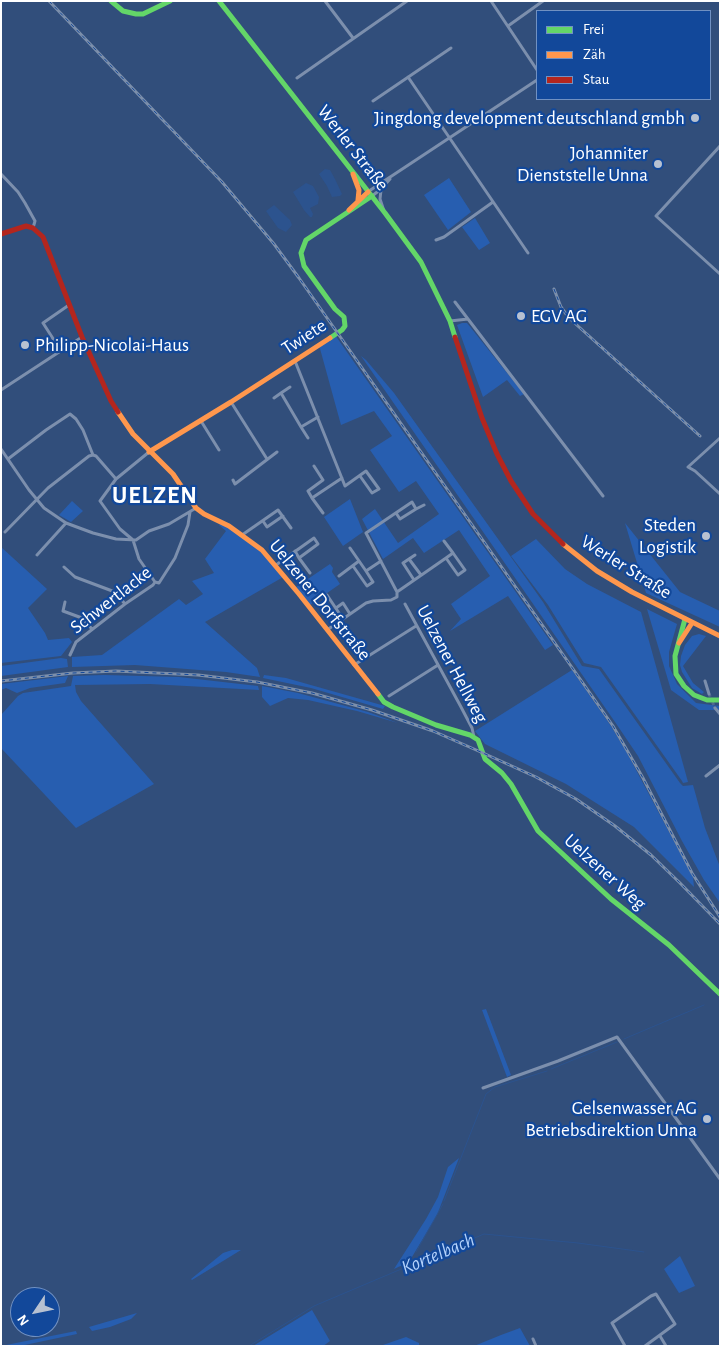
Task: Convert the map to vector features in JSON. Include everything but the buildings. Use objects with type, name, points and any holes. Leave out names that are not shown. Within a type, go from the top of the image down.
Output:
[{"type":"street","points":[[111,1],[123,11],[136,14],[143,14],[170,1]]},
{"type":"street","name":"Werler Straße","points":[[219,1],[385,213],[421,262],[450,321],[482,418],[497,454],[511,481],[527,505],[566,548],[598,572],[632,592],[720,636]]},
{"type":"street","points":[[325,1],[353,38]]},
{"type":"street","points":[[297,78],[407,1]]},
{"type":"street","points":[[492,1],[536,68]]},
{"type":"street","points":[[508,26],[543,1]]},
{"type":"street","points":[[373,101],[451,48]]},
{"type":"street","points":[[408,77],[528,253]]},
{"type":"street","points":[[370,194],[392,177],[536,81]]},
{"type":"street","points":[[720,146],[656,216],[720,274]]},
{"type":"street","points":[[353,173],[359,190],[358,200]]},
{"type":"street","points":[[1,174],[26,203],[35,221],[33,228],[22,227],[1,234]]},
{"type":"street","points":[[370,194],[381,189],[392,177]]},
{"type":"street","points":[[381,189],[380,199],[385,213]]},
{"type":"street","name":"Twiete","points":[[346,212],[358,200],[370,194]]},
{"type":"street","name":"Twiete","points":[[149,452],[340,332],[345,326],[344,317],[335,309],[304,266],[300,253],[306,240],[370,194]]},
{"type":"street","points":[[436,240],[444,237],[493,202]]},
{"type":"street","name":"Uelzener Dorfstraße","points":[[33,228],[40,233],[45,241],[82,337],[116,408],[133,434],[175,477],[196,508],[222,522],[262,550],[276,565],[377,695],[390,706],[436,725],[474,737]]},
{"type":"street","points":[[455,302],[603,496]]},
{"type":"street","points":[[61,351],[43,323],[69,305]]},
{"type":"street","points":[[450,321],[469,319]]},
{"type":"street","points":[[1,390],[82,337]]},
{"type":"street","points":[[295,361],[346,486],[366,471],[379,489],[372,493],[360,476]]},
{"type":"street","points":[[274,398],[290,387]]},
{"type":"street","points":[[281,393],[308,438]]},
{"type":"street","points":[[231,402],[267,459]]},
{"type":"street","points":[[8,459],[70,414],[74,416],[83,430],[93,455],[104,464],[116,479]]},
{"type":"street","points":[[301,427],[318,417]]},
{"type":"street","points":[[201,421],[219,450]]},
{"type":"street","points":[[720,438],[688,467],[720,494]]},
{"type":"street","points":[[1,449],[36,499],[52,514],[66,523],[93,533],[133,540],[139,539],[150,531],[169,524],[196,508]]},
{"type":"street","points":[[149,452],[116,479],[100,501],[120,529],[133,540],[136,553],[155,582]]},
{"type":"street","points":[[235,483],[277,452]]},
{"type":"street","points":[[5,532],[36,499],[60,478],[93,455]]},
{"type":"street","points":[[314,466],[328,487]]},
{"type":"street","points":[[312,498],[342,478]]},
{"type":"street","points":[[323,513],[308,492],[324,480]]},
{"type":"street","points":[[404,525],[396,513],[412,502],[416,509]]},
{"type":"street","points":[[400,519],[424,505]]},
{"type":"street","points":[[242,535],[278,510],[291,528]]},
{"type":"street","name":"Schwertlacke","points":[[70,655],[76,642],[92,629],[155,582],[159,583],[175,558],[188,525],[190,512]]},
{"type":"street","name":"Uelzener Hellweg","points":[[396,513],[366,534],[397,592]]},
{"type":"street","points":[[262,521],[267,527],[283,516]]},
{"type":"street","points":[[37,555],[66,523]]},
{"type":"street","points":[[276,565],[314,538],[318,544],[299,558]]},
{"type":"street","points":[[444,541],[465,570],[458,575],[446,558]]},
{"type":"street","points":[[350,548],[373,582],[367,586],[353,566]]},
{"type":"street","points":[[295,551],[310,573]]},
{"type":"street","points":[[327,630],[366,603],[391,600],[397,597],[397,592],[453,553]]},
{"type":"street","points":[[414,580],[403,563],[415,554]]},
{"type":"street","points":[[409,559],[421,576]]},
{"type":"street","points":[[338,576],[359,561]]},
{"type":"street","points":[[366,571],[381,561]]},
{"type":"street","points":[[64,567],[75,577],[115,592],[125,604]]},
{"type":"street","points":[[327,595],[343,619]]},
{"type":"street","points":[[65,602],[63,611],[82,618],[92,629]]},
{"type":"street","points":[[336,608],[343,603],[350,614]]},
{"type":"street","name":"Uelzener Hellweg","points":[[405,604],[465,714],[474,737]]},
{"type":"street","points":[[685,619],[677,646],[675,667],[680,680],[689,691],[700,698],[720,700]]},
{"type":"street","points":[[677,646],[692,623]]},
{"type":"street","points":[[354,665],[416,626]]},
{"type":"street","points":[[389,696],[438,665]]},
{"type":"street","points":[[705,681],[710,694]]},
{"type":"street","points":[[715,708],[720,714]]},
{"type":"street","name":"Uelzener Weg","points":[[474,737],[479,742],[486,760],[502,773],[511,784],[531,822],[544,837],[610,900],[669,945],[720,994]]},
{"type":"street","points":[[706,776],[720,765]]},
{"type":"street","points":[[482,1088],[558,1061],[617,1037],[720,1179]]},
{"type":"street","points":[[625,1346],[612,1323],[647,1298],[656,1294],[675,1324],[645,1346]]},
{"type":"street","points":[[660,1336],[666,1346]]},
{"type":"street","points":[[532,1339],[536,1346]]},
{"type":"shaded area","points":[[325,169],[330,170],[335,179],[342,194],[340,196],[332,197],[319,174]]},
{"type":"shaded area","points":[[449,178],[471,212],[448,230],[424,195]]},
{"type":"shaded area","points":[[306,183],[313,186],[319,197],[318,204],[310,208],[313,214],[312,217],[304,210],[293,192]]},
{"type":"shaded area","points":[[274,205],[290,220],[292,225],[286,232],[278,228],[266,211]]},
{"type":"shaded area","points":[[475,218],[490,243],[479,250],[462,227]]},
{"type":"shaded area","points":[[467,323],[524,394],[520,396],[507,380],[483,397],[457,325]]},
{"type":"shaded area","points":[[335,335],[553,645],[545,650],[508,596],[450,631],[461,619],[451,604],[490,576],[459,530],[424,553],[413,538],[383,559],[362,519],[375,509],[398,543],[439,514],[416,481],[399,492],[370,450],[392,436],[374,411],[341,425],[319,345]]},
{"type":"shaded area","points":[[361,356],[394,393],[543,602],[582,666],[599,669],[680,783],[683,786],[693,785],[705,828],[720,867],[720,903],[704,880],[682,841],[638,756]]},
{"type":"shaded area","points":[[350,499],[363,532],[343,546],[324,517]]},
{"type":"shaded area","points":[[72,501],[83,511],[71,522],[59,515]]},
{"type":"shaded area","points":[[222,522],[252,542],[285,576],[205,622],[257,668],[260,677],[226,672],[135,665],[72,667],[72,657],[102,655],[179,599],[186,605],[203,594],[192,581],[214,573],[205,559],[226,531],[219,525]]},
{"type":"shaded area","points":[[625,523],[680,592],[720,611],[720,627],[646,593]]},
{"type":"shaded area","points":[[536,539],[565,569],[587,584],[641,612],[688,782],[683,783],[601,667],[584,663],[548,605],[511,556]]},
{"type":"shaded area","points":[[1,547],[47,589],[28,608],[48,640],[69,638],[72,642],[61,656],[1,663]]},
{"type":"shaded area","points":[[330,564],[333,568],[332,572],[340,584],[310,605],[296,587]]},
{"type":"shaded area","points":[[647,609],[677,624],[669,652],[669,666],[677,684],[696,703],[720,706],[720,710],[699,710],[671,690]]},
{"type":"shaded area","points":[[699,634],[706,636],[683,666],[693,683],[704,692],[702,694],[692,688],[680,665],[685,645],[692,636]]},
{"type":"shaded area","points":[[61,658],[67,659],[68,667],[1,676],[1,666]]},
{"type":"shaded area","points":[[572,670],[626,751],[693,877],[694,887],[634,827],[566,784],[485,744],[475,731]]},
{"type":"shaded area","points":[[264,675],[286,678],[385,706],[383,709],[311,688],[263,678]]},
{"type":"shaded area","points":[[68,676],[65,683],[30,688],[17,693],[6,688],[1,690],[1,684]]},
{"type":"shaded area","points":[[73,676],[179,677],[258,686],[259,690],[150,684],[75,685],[76,692],[81,701],[154,784],[76,828],[1,748],[1,715],[23,693],[71,686]]},
{"type":"shaded area","points":[[262,686],[298,693],[368,712],[398,723],[308,700],[288,698],[270,706],[262,697]]},
{"type":"shaded area","points":[[486,1009],[511,1075],[507,1077],[482,1010]]},
{"type":"shaded area","points":[[459,1158],[437,1215],[409,1262],[394,1269],[438,1197],[448,1167]]},
{"type":"shaded area","points":[[241,1250],[191,1279],[223,1253]]},
{"type":"shaded area","points":[[680,1256],[695,1286],[679,1293],[664,1269]]},
{"type":"shaded area","points":[[312,1310],[330,1341],[323,1346],[253,1346]]},
{"type":"shaded area","points":[[137,1313],[131,1319],[110,1327],[92,1331],[89,1327]]},
{"type":"shaded area","points":[[520,1328],[530,1346],[474,1346],[501,1335]]},
{"type":"shaded area","points":[[76,1331],[77,1334],[20,1346],[1,1346],[46,1337],[60,1337],[60,1334]]},
{"type":"shaded area","points":[[406,1337],[419,1343],[419,1346],[380,1346]]},
{"type":"waterway","points":[[624,1039],[704,1005]]},
{"type":"waterway","points":[[551,1069],[617,1042]]},
{"type":"waterway","points":[[444,1201],[486,1094],[495,1087],[547,1071]]},
{"type":"waterway","points":[[416,1252],[443,1204]]},
{"type":"waterway","name":"Kortelbach","points":[[249,1346],[314,1306],[484,1234],[578,1243],[644,1252]]},
{"type":"tunnel","points":[[709,694],[715,708]]},
{"type":"railway","points":[[49,1],[222,182],[274,244],[299,278],[613,726],[643,778],[692,873],[720,917]]},
{"type":"railway","points":[[554,289],[561,307],[569,318],[700,436]]},
{"type":"railway","points":[[1,681],[73,673],[116,671],[198,675],[257,682],[312,693],[372,710],[433,731],[536,777],[576,799],[615,826],[651,855],[720,924]]},
{"type":"traffic: fast","points":[[111,1],[123,11],[136,14],[143,14],[170,1]]},
{"type":"traffic: fast","points":[[219,1],[385,213],[421,262],[450,321],[455,337]]},
{"type":"traffic: fast","points":[[330,338],[345,326],[344,317],[335,309],[304,266],[301,253],[306,240],[372,196]]},
{"type":"traffic: fast","points":[[685,619],[675,656],[676,674],[684,686],[694,695],[707,700],[720,700]]},
{"type":"traffic: fast","points":[[378,694],[384,702],[393,707],[436,725],[470,735],[478,740],[485,759],[502,773],[511,784],[538,831],[611,899],[669,945],[720,994]]},
{"type":"traffic: slow","points":[[353,174],[359,190],[358,200]]},
{"type":"traffic: slow","points":[[349,210],[368,192]]},
{"type":"traffic: slow","points":[[149,452],[330,338]]},
{"type":"traffic: slow","points":[[118,412],[133,434],[173,474],[196,508],[229,526],[262,550],[378,694]]},
{"type":"traffic: slow","points":[[563,544],[597,571],[632,592],[720,636]]},
{"type":"traffic: slow","points":[[679,643],[692,623]]},
{"type":"traffic: jam","points":[[1,234],[26,226],[33,228],[43,237],[82,337],[111,401],[118,412]]},
{"type":"traffic: jam","points":[[455,337],[482,418],[511,481],[533,514],[563,544]]},
{"type":"place","name":"Jingdong development deutschland gmbh","points":[[695,118]]},
{"type":"place","name":"Johanniter Dienststelle Unna","points":[[658,164]]},
{"type":"place","name":"EGV AG","points":[[521,316]]},
{"type":"place","name":"Philipp-Nicolai-Haus","points":[[25,345]]},
{"type":"place","name":"Steden Logistik","points":[[706,536]]},
{"type":"place","name":"Gelsenwasser AG Betriebsdirektion Unna","points":[[707,1119]]},
{"type":"district","name":"UELZEN","points":[[155,496]]}]
